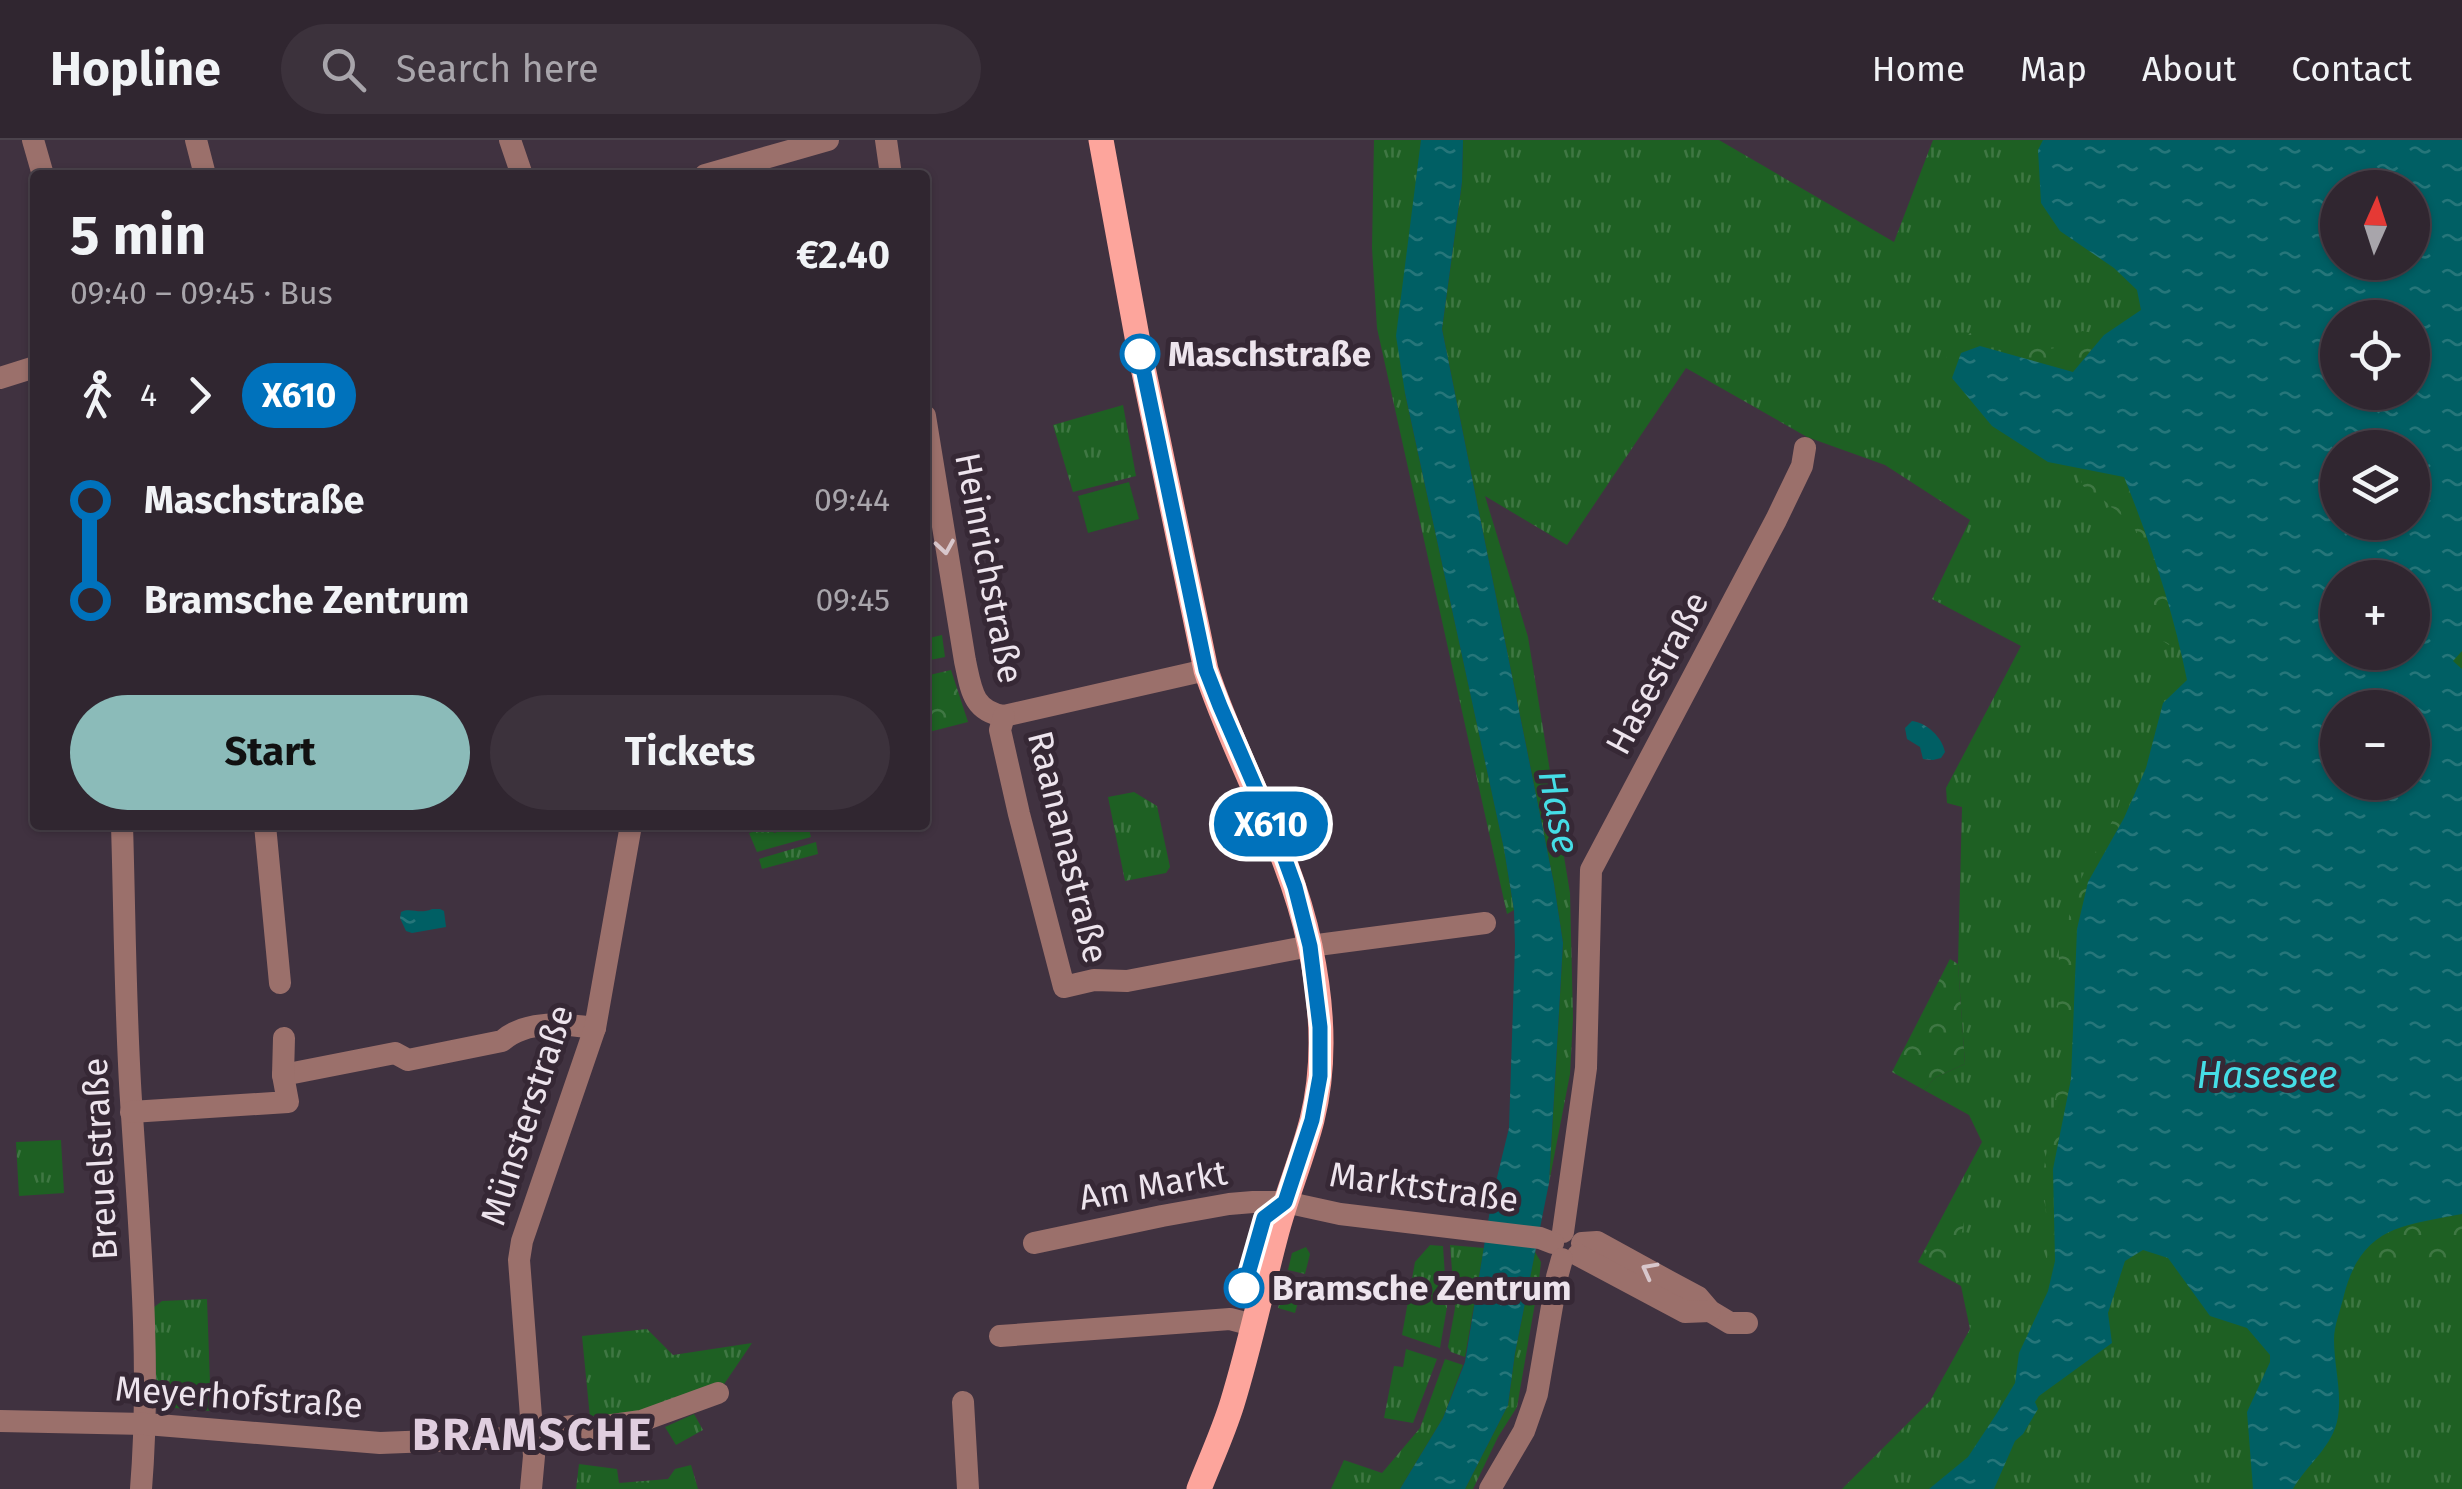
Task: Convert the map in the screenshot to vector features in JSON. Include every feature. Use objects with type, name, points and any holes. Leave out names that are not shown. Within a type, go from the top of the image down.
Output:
[{"type":"main road","points":[[1101,140],[1140,353],[1206,670],[1295,887],[1310,946],[1320,1027],[1320,1076],[1312,1120],[1242,1322],[1231,1408],[1199,1489]]},
{"type":"street","points":[[33,140],[42,170]]},
{"type":"street","points":[[196,140],[204,170]]},
{"type":"street","points":[[510,140],[520,170]]},
{"type":"street","points":[[723,170],[828,140]]},
{"type":"street","points":[[886,140],[889,170]]},
{"type":"street","points":[[0,378],[30,369]]},
{"type":"street","name":"Heinrichstraße","points":[[930,448],[971,686],[979,705],[988,714],[1004,716]]},
{"type":"street","name":"Hasestraße","points":[[1490,1489],[1524,1431],[1537,1394],[1563,1245],[1586,1068],[1591,870],[1776,520],[1802,466],[1805,448]]},
{"type":"street","points":[[1004,716],[1206,670]]},
{"type":"street","name":"Raananastraße","points":[[1004,716],[1000,730],[1018,814],[1064,986],[1177,973],[1310,946]]},
{"type":"street","name":"Breuelstraße","points":[[122,830],[146,1424],[141,1489]]},
{"type":"street","points":[[265,830],[280,983]]},
{"type":"street","name":"Münsterstraße","points":[[531,1489],[533,1434],[519,1260],[522,1241],[596,1028],[631,830]]},
{"type":"street","points":[[1310,946],[1485,923]]},
{"type":"street","points":[[283,1075],[395,1053],[408,1060],[502,1041],[529,1027],[565,1024],[596,1028]]},
{"type":"street","points":[[131,1112],[288,1102],[283,1075],[284,1038]]},
{"type":"street","name":"Marktstraße","points":[[1285,1202],[1340,1214],[1563,1245],[1597,1242],[1698,1297],[1710,1311],[1730,1323],[1747,1323]]},
{"type":"street","name":"Am Markt","points":[[1034,1243],[1229,1204],[1285,1202]]},
{"type":"street","points":[[1000,1336],[1242,1322]]},
{"type":"street","name":"Meyerhofstraße","points":[[0,1421],[146,1424],[380,1443],[508,1438],[556,1428],[642,1421],[718,1392]]},
{"type":"street","points":[[963,1402],[968,1489]]},
{"type":"green space","points":[[1374,140],[1421,140],[1405,393],[1504,848],[1514,910],[1507,914],[1377,328],[1372,248]]},
{"type":"green space","points":[[1463,140],[1719,140],[1894,242],[1933,140],[2462,140],[2462,1489],[1842,1489],[1930,1401],[1970,1329],[1961,1286],[1918,1262],[1982,1142],[1969,1115],[1924,1090],[1936,1077],[1965,1064],[1958,964],[1962,807],[1947,803],[1946,788],[2021,646],[1932,599],[1970,520],[1885,465],[1807,437],[1686,368],[1567,545],[1485,496],[1528,637],[1570,893],[1570,1074],[1549,1183],[1563,943],[1442,329],[1462,182]]},
{"type":"green space","points":[[2082,331],[2104,335],[2073,372],[2003,353],[2011,342],[2056,348]]},
{"type":"green space","points":[[1973,332],[1985,339],[1985,348],[1980,347],[1953,378],[1957,384],[1947,383],[1940,372],[1953,341]]},
{"type":"green space","points":[[1123,405],[1136,476],[1073,492],[1053,425]]},
{"type":"green space","points":[[2077,468],[2124,477],[2169,598],[2179,639],[2169,645],[2160,639],[2137,532],[2083,486]]},
{"type":"green space","points":[[1129,482],[1139,519],[1088,533],[1078,496]]},
{"type":"green space","points":[[942,635],[945,657],[930,660],[930,638]]},
{"type":"green space","points":[[951,670],[968,722],[930,732],[930,675]]},
{"type":"green space","points":[[1134,792],[1157,806],[1170,867],[1166,873],[1125,881],[1108,797]]},
{"type":"green space","points":[[2134,795],[2077,929],[2073,1047],[2062,1040],[2058,1026],[2059,944],[2068,933],[2069,914],[2081,879],[2121,797]]},
{"type":"green space","points":[[809,830],[811,837],[757,852],[749,833]]},
{"type":"green space","points":[[816,842],[818,854],[762,869],[759,859]]},
{"type":"green space","points":[[1950,959],[1958,964],[1965,1064],[1936,1077],[1924,1090],[1892,1072]]},
{"type":"green space","points":[[2056,1071],[2063,1071],[2071,1079],[2053,1169],[2055,1261],[2050,1282],[2046,1282],[2048,1240],[2043,1174],[2056,1094],[2052,1078]]},
{"type":"green space","points":[[61,1140],[64,1193],[19,1196],[16,1142]]},
{"type":"green space","points":[[2462,1214],[2462,1256],[2447,1259],[2440,1255],[2372,1271],[2351,1271],[2361,1255],[2385,1235],[2413,1224]]},
{"type":"green space","points":[[1961,1216],[1964,1221],[1954,1273],[1946,1272],[1923,1257],[1944,1225]]},
{"type":"green space","points":[[1430,1245],[1443,1246],[1447,1307],[1440,1348],[1402,1335],[1415,1262]]},
{"type":"green space","points":[[1450,1245],[1484,1248],[1465,1357],[1448,1347],[1455,1308]]},
{"type":"green space","points":[[1306,1247],[1310,1254],[1305,1274],[1288,1270],[1292,1253]]},
{"type":"green space","points":[[1535,1252],[1541,1262],[1539,1280],[1517,1407],[1473,1489],[1465,1489],[1508,1405]]},
{"type":"green space","points":[[1286,1280],[1303,1283],[1295,1313],[1278,1308]]},
{"type":"green space","points":[[207,1299],[211,1411],[163,1407],[157,1400],[153,1308],[162,1301]]},
{"type":"green space","points":[[647,1329],[673,1355],[752,1343],[718,1393],[591,1428],[582,1336]]},
{"type":"green space","points":[[1406,1349],[1437,1359],[1413,1423],[1384,1418],[1394,1366],[1403,1367]]},
{"type":"green space","points":[[1445,1359],[1463,1365],[1443,1418],[1400,1489],[1331,1489],[1344,1460],[1382,1473],[1420,1428]]},
{"type":"green space","points":[[694,1414],[703,1430],[676,1445],[665,1427]]},
{"type":"green space","points":[[579,1464],[617,1469],[619,1483],[668,1479],[675,1469],[691,1465],[698,1489],[576,1489]]},
{"type":"water","points":[[1421,140],[1463,140],[1462,182],[1442,329],[1563,943],[1549,1183],[1508,1405],[1465,1489],[1400,1489],[1443,1418],[1465,1362],[1492,1198],[1509,1128],[1514,910],[1396,336]]},
{"type":"water","name":"Hasesee","points":[[2043,140],[2462,140],[2462,651],[2453,661],[2462,669],[2462,1214],[2387,1233],[2362,1255],[2352,1272],[2335,1329],[2339,1398],[2335,1428],[2293,1489],[2253,1489],[2247,1412],[2270,1355],[2247,1328],[2210,1316],[2168,1258],[2143,1250],[2125,1261],[2108,1313],[2112,1343],[2039,1396],[2035,1402],[2038,1409],[2015,1441],[1994,1489],[1929,1489],[1968,1457],[1997,1413],[2015,1383],[2019,1353],[2048,1291],[2055,1261],[2053,1169],[2071,1079],[2077,929],[2088,882],[2124,818],[2146,768],[2163,703],[2187,680],[2160,577],[2124,477],[2048,462],[1992,426],[1952,378],[1961,353],[1980,346],[2073,372],[2104,335],[2141,310],[2137,290],[2114,268],[2060,231],[2041,203],[2038,150]]},
{"type":"water","points":[[1912,721],[1937,736],[1945,752],[1941,758],[1923,759],[1920,747],[1907,739],[1905,728]]},
{"type":"water","points":[[444,911],[446,927],[406,931],[401,912]]},
{"type":"bus line","name":"X610","points":[[1140,354],[1206,670],[1295,887],[1316,984],[1320,1076],[1312,1120],[1285,1202],[1264,1218],[1244,1288]]},
{"type":"place","name":"Maschstraße","points":[[1140,354]]},
{"type":"place","name":"Bramsche Zentrum","points":[[1244,1288]]},
{"type":"district","name":"BRAMSCHE","points":[[533,1434]]},
{"type":"water label","name":"Hase","points":[[1559,812]]}]
